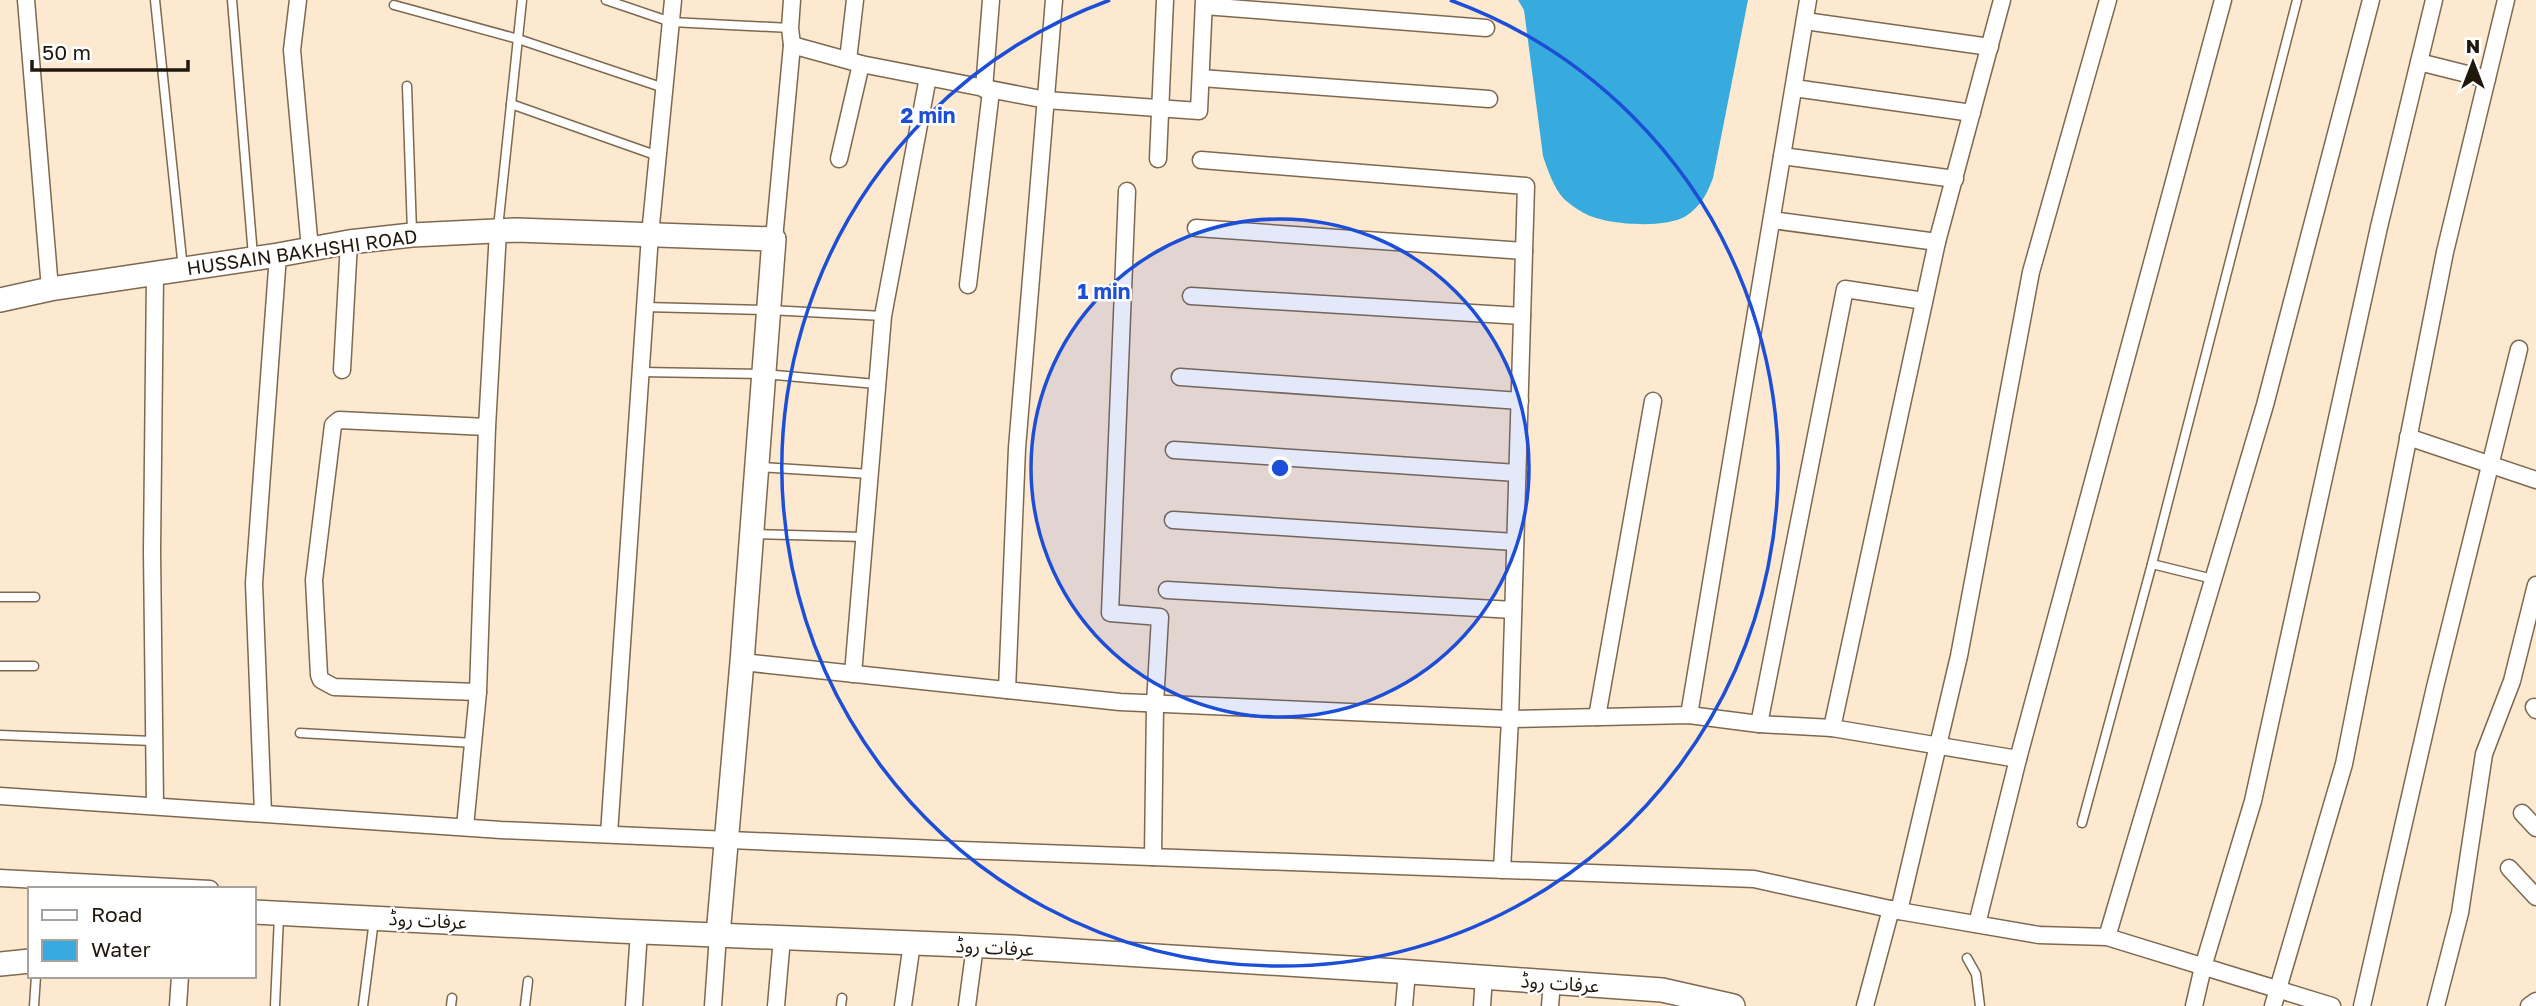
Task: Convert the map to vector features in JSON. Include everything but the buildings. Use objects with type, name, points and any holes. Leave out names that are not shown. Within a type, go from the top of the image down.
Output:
[{"type":"street","points":[[26,0],[50,289]]},
{"type":"street","points":[[298,0],[292,50],[310,249]]},
{"type":"street","points":[[609,835],[650,235],[673,0]]},
{"type":"street","points":[[713,1006],[792,0]]},
{"type":"street","points":[[839,159],[855,62],[855,0]]},
{"type":"street","points":[[968,285],[987,90],[991,0]]},
{"type":"street","points":[[1007,690],[1017,449],[1054,0]]},
{"type":"street","points":[[1158,159],[1165,0]]},
{"type":"street","points":[[1689,715],[1808,0]]},
{"type":"street","points":[[1832,728],[1937,242],[2002,0]]},
{"type":"street","points":[[1866,1006],[1895,910],[1959,656],[2031,272],[2108,0]]},
{"type":"street","points":[[1977,925],[2018,759],[2223,0]]},
{"type":"street","points":[[2107,937],[2264,405],[2371,0]]},
{"type":"street","points":[[2194,1006],[2203,967],[2253,801],[2379,227],[2434,0]]},
{"type":"street","points":[[2273,1006],[2344,764],[2445,252],[2506,0]]},
{"type":"street","points":[[791,37],[855,62],[987,90],[1046,100],[1199,111],[1204,3],[1486,28]]},
{"type":"street","points":[[1805,21],[1990,47]]},
{"type":"street","points":[[2419,62],[2487,79]]},
{"type":"street","points":[[853,674],[883,316],[928,77]]},
{"type":"street","points":[[1201,78],[1489,99]]},
{"type":"street","points":[[1794,88],[1972,113]]},
{"type":"street","points":[[1782,156],[1955,179]]},
{"type":"street","points":[[1201,160],[1526,186],[1510,719],[1502,870]]},
{"type":"street","points":[[1126,191],[1110,613],[1160,617],[1155,704],[1153,857]]},
{"type":"street","points":[[1772,220],[1937,242]]},
{"type":"street","points":[[1196,228],[1524,251]]},
{"type":"street","points":[[465,827],[478,692],[487,428],[498,231]]},
{"type":"street","name":"HUSSAIN BAKHSHI ROAD","points":[[0,300],[50,289],[278,256],[349,242],[412,235],[498,231],[774,239]]},
{"type":"street","points":[[342,370],[349,242]]},
{"type":"street","points":[[263,813],[254,583],[278,256]]},
{"type":"street","points":[[155,274],[152,551],[155,806]]},
{"type":"street","points":[[1759,724],[1845,289],[1924,301]]},
{"type":"street","points":[[1191,296],[1522,316]]},
{"type":"street","points":[[2362,1006],[2435,687],[2519,349]]},
{"type":"street","points":[[1180,377],[1520,401]]},
{"type":"street","points":[[1597,717],[1653,401]]},
{"type":"street","points":[[478,692],[334,687],[327,684],[319,675],[314,580],[333,425],[339,420],[487,428]]},
{"type":"street","points":[[2408,437],[2536,481]]},
{"type":"street","points":[[1174,450],[1517,473]]},
{"type":"street","points":[[1173,520],[1515,542]]},
{"type":"street","points":[[2436,1006],[2460,913],[2484,754],[2512,681],[2536,585]]},
{"type":"street","points":[[1167,590],[1513,610]]},
{"type":"street","points":[[742,662],[1155,704],[1510,719],[1689,715],[1759,724],[1832,728],[2018,759]]},
{"type":"street","points":[[0,796],[609,835],[1754,879],[1977,925],[2039,935],[2107,937],[2332,1006]]},
{"type":"street","points":[[2522,813],[2536,828]]},
{"type":"street","points":[[2509,868],[2536,897]]},
{"type":"street","points":[[0,878],[172,887]]},
{"type":"street","name":"عرفات روڈ","points":[[256,912],[975,946],[1407,972],[1662,990],[1733,1006]]},
{"type":"street","points":[[634,1006],[639,931]]},
{"type":"street","points":[[776,1006],[782,937]]},
{"type":"street","points":[[903,1006],[912,943]]},
{"type":"street","points":[[967,1006],[975,946]]},
{"type":"street","points":[[0,964],[28,961]]},
{"type":"street","points":[[1404,1006],[1407,972]]},
{"type":"street","points":[[1482,1006],[1485,977]]},
{"type":"street","points":[[178,1006],[180,978]]},
{"type":"street","points":[[1549,1006],[1552,982]]},
{"type":"street","points":[[2529,1006],[2536,1001]]},
{"type":"lane","points":[[155,0],[183,269]]},
{"type":"lane","points":[[232,0],[253,259]]},
{"type":"lane","points":[[498,231],[522,0]]},
{"type":"lane","points":[[606,0],[671,22],[791,37]]},
{"type":"lane","points":[[2082,823],[2152,564],[2297,0]]},
{"type":"lane","points":[[394,5],[517,39],[664,88]]},
{"type":"lane","points":[[407,86],[412,235]]},
{"type":"lane","points":[[511,104],[657,156]]},
{"type":"lane","points":[[645,307],[883,316]]},
{"type":"lane","points":[[640,372],[764,374],[876,384]]},
{"type":"lane","points":[[757,467],[870,474]]},
{"type":"lane","points":[[752,534],[866,537]]},
{"type":"lane","points":[[2152,564],[2213,579]]},
{"type":"lane","points":[[0,597],[35,597]]},
{"type":"lane","points":[[0,666],[34,666]]},
{"type":"lane","points":[[300,733],[474,743]]},
{"type":"lane","points":[[0,735],[153,741]]},
{"type":"lane","points":[[275,1006],[279,913]]},
{"type":"lane","points":[[363,1006],[374,917]]},
{"type":"lane","points":[[1967,958],[1976,974],[1980,1006]]},
{"type":"lane","points":[[34,1006],[36,978]]},
{"type":"lane","points":[[525,1006],[528,981]]},
{"type":"water","points":[[1518,0],[1748,0],[1713,178],[1696,208],[1686,216],[1664,223],[1621,223],[1595,218],[1564,199],[1551,178],[1543,156],[1524,10]]}]
